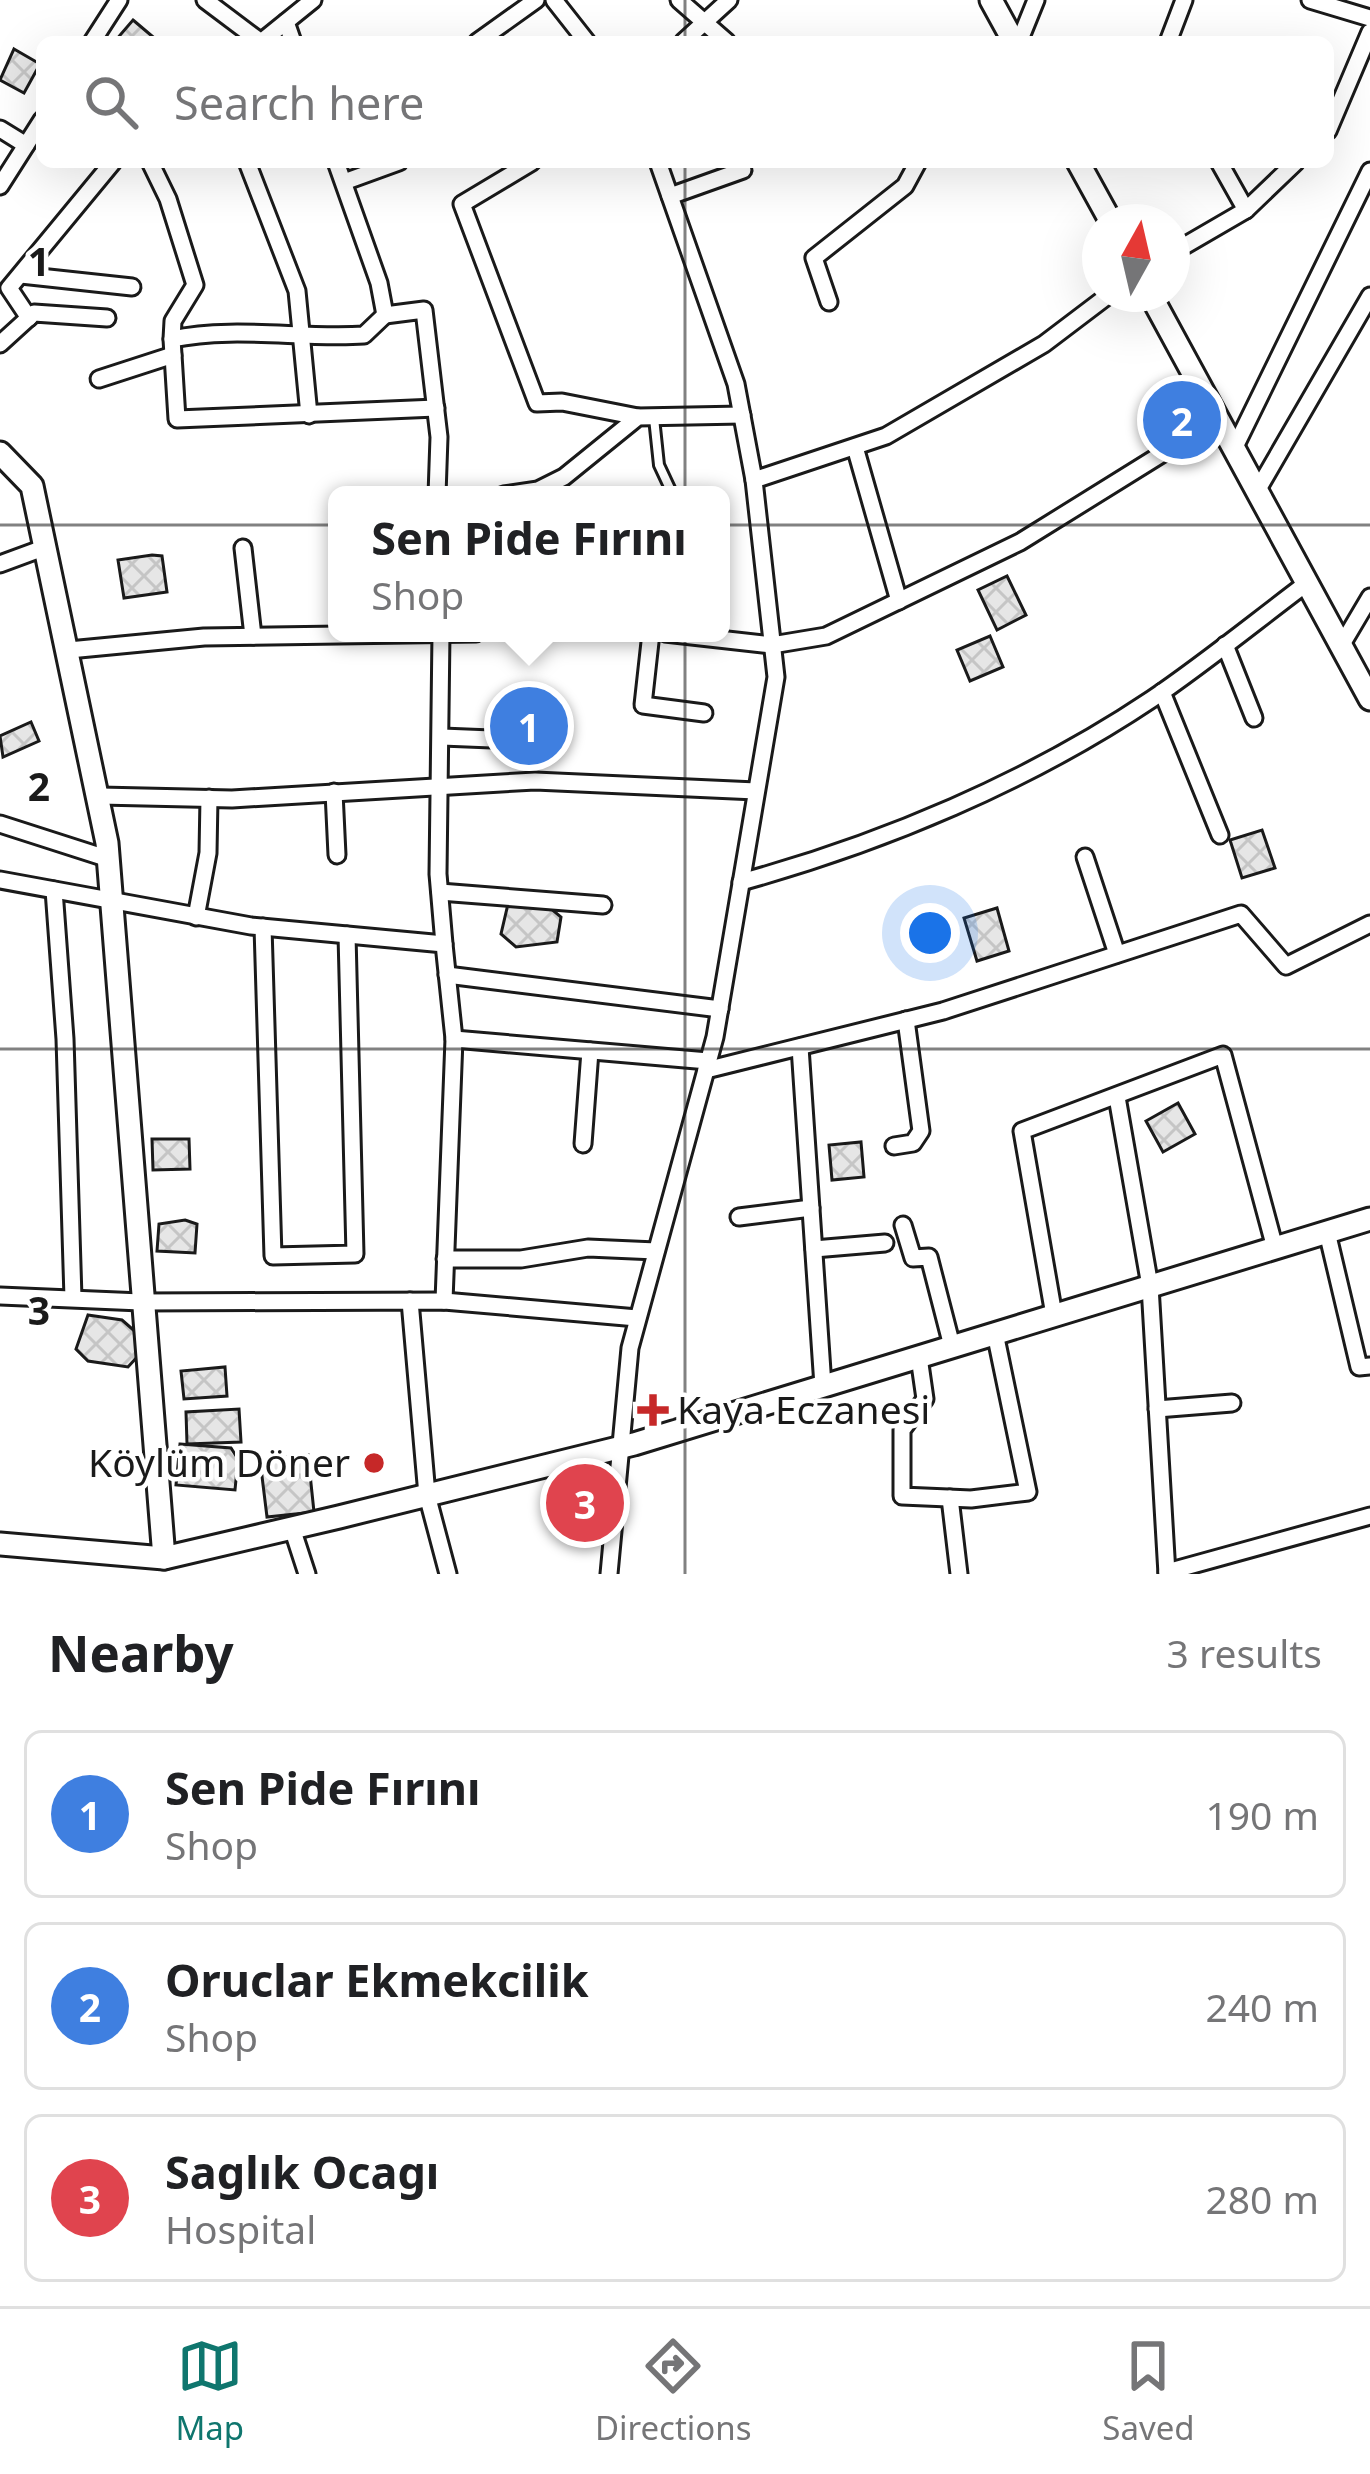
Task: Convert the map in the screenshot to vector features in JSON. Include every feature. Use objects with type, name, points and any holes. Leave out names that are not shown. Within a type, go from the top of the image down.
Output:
[{"type":"main road","points":[[991,0],[1008,36]]},
{"type":"main road","points":[[1081,168],[1101,204]]},
{"type":"main road","points":[[1160,312],[1370,699]]},
{"type":"main road","points":[[0,453],[32,486],[100,796],[109,859],[156,1566]]},
{"type":"main road","points":[[0,1544],[156,1566],[619,1448],[1370,1219]]},
{"type":"street","points":[[96,36],[118,0]]},
{"type":"street","points":[[205,0],[253,36]]},
{"type":"street","points":[[268,36],[313,0]]},
{"type":"street","points":[[485,36],[536,0]]},
{"type":"street","points":[[554,0],[582,36]]},
{"type":"street","points":[[679,0],[721,36]]},
{"type":"street","points":[[689,36],[730,0]]},
{"type":"street","points":[[1013,36],[1036,0]]},
{"type":"street","points":[[1170,36],[1184,0]]},
{"type":"street","points":[[1310,0],[1370,18]]},
{"type":"street","points":[[286,22],[291,36]]},
{"type":"street","points":[[1334,117],[1370,32]]},
{"type":"street","points":[[0,128],[26,145]]},
{"type":"street","points":[[0,186],[36,129]]},
{"type":"street","points":[[28,318],[10,289],[108,168]]},
{"type":"street","points":[[153,168],[168,199],[195,285],[172,321],[177,419],[436,409]]},
{"type":"street","points":[[250,168],[297,291],[310,415]]},
{"type":"street","points":[[338,168],[380,284],[385,315]]},
{"type":"street","points":[[344,182],[382,168]]},
{"type":"street","points":[[522,168],[462,204],[537,403],[562,401],[646,417],[742,415]]},
{"type":"street","points":[[609,1574],[619,1448],[637,1318],[720,1010],[776,677],[754,480],[736,384],[660,168]]},
{"type":"street","points":[[829,302],[814,258],[905,186],[915,168]]},
{"type":"street","points":[[1222,168],[1246,210]]},
{"type":"street","points":[[1190,243],[1246,210],[1290,168]]},
{"type":"street","points":[[670,196],[743,170]]},
{"type":"street","points":[[1234,449],[1370,171]]},
{"type":"street","points":[[21,274],[132,287]]},
{"type":"street","points":[[1257,491],[1370,296]]},
{"type":"street","points":[[99,379],[200,333],[302,339],[364,335],[385,315],[424,310],[436,409],[437,486]]},
{"type":"street","points":[[754,480],[886,436],[1044,344],[1086,312]]},
{"type":"street","points":[[0,344],[34,313],[107,318]]},
{"type":"street","points":[[546,486],[646,417]]},
{"type":"street","points":[[730,640],[772,645],[826,636],[1020,542],[1218,419]]},
{"type":"street","points":[[855,446],[899,601]]},
{"type":"street","points":[[0,564],[46,547]]},
{"type":"street","points":[[243,548],[254,637]]},
{"type":"street","points":[[741,882],[816,861],[976,797],[1162,692],[1307,583]]},
{"type":"street","points":[[1341,646],[1370,597]]},
{"type":"street","points":[[69,650],[328,636]]},
{"type":"street","points":[[441,642],[440,892],[454,1039],[444,1301]]},
{"type":"street","points":[[650,642],[643,705],[704,713]]},
{"type":"street","points":[[1225,644],[1255,718]]},
{"type":"street","points":[[1162,692],[1220,835]]},
{"type":"street","points":[[442,737],[543,741]]},
{"type":"street","points":[[100,796],[209,799],[535,781],[756,791]]},
{"type":"street","points":[[334,792],[337,854]]},
{"type":"street","points":[[196,916],[208,853],[209,799]]},
{"type":"street","points":[[0,824],[109,859]]},
{"type":"street","points":[[1085,857],[1118,955]]},
{"type":"street","points":[[0,880],[263,927],[444,944]]},
{"type":"street","points":[[54,890],[65,1039],[73,1298]]},
{"type":"street","points":[[440,892],[603,905]]},
{"type":"street","points":[[454,1039],[707,1065],[906,1021],[1241,914],[1286,966],[1370,924]]},
{"type":"street","points":[[263,927],[273,1256],[355,1254],[347,935]]},
{"type":"street","points":[[447,975],[720,1010]]},
{"type":"street","points":[[894,1146],[913,1143],[920,1131],[906,1021]]},
{"type":"street","points":[[800,1047],[823,1386]]},
{"type":"street","points":[[583,1144],[590,1051]]},
{"type":"street","points":[[1054,1315],[1022,1131],[1223,1055],[1275,1248]]},
{"type":"street","points":[[1117,1097],[1150,1286],[1167,1573],[1370,1516]]},
{"type":"street","points":[[739,1217],[811,1208]]},
{"type":"street","points":[[903,1225],[913,1258],[929,1257],[952,1346]]},
{"type":"street","points":[[1327,1232],[1359,1367],[1370,1366]]},
{"type":"street","points":[[814,1249],[885,1243]]},
{"type":"street","points":[[445,1259],[521,1259],[588,1248],[656,1251]]},
{"type":"street","points":[[0,1296],[141,1302],[444,1301],[637,1318]]},
{"type":"street","points":[[410,1301],[427,1496],[448,1574]]},
{"type":"street","points":[[919,1357],[925,1399],[902,1430],[902,1496],[1028,1492],[995,1333]]},
{"type":"street","points":[[1157,1409],[1232,1403]]},
{"type":"street","points":[[950,1498],[959,1574]]},
{"type":"street","points":[[292,1528],[307,1574]]},
{"type":"lane","points":[[646,417],[669,486]]},
{"type":"building","points":[[133,20],[152,36],[119,36]]},
{"type":"building","points":[[14,49],[36,62],[24,93],[0,80]]},
{"type":"building","points":[[162,556],[167,592],[124,598],[118,560]]},
{"type":"building","points":[[1007,576],[1026,615],[997,630],[978,590]]},
{"type":"building","points":[[990,636],[1003,667],[970,681],[957,650]]},
{"type":"building","points":[[31,722],[39,741],[3,757],[0,736]]},
{"type":"building","points":[[1262,830],[1275,868],[1242,878],[1230,840]]},
{"type":"building","points":[[543,902],[561,917],[557,942],[516,947],[501,934],[508,904]]},
{"type":"building","points":[[997,908],[1009,951],[977,961],[964,918]]},
{"type":"building","points":[[1178,1103],[1195,1134],[1163,1152],[1146,1121]]},
{"type":"building","points":[[152,1139],[189,1139],[190,1169],[153,1170]]},
{"type":"building","points":[[861,1142],[864,1177],[832,1180],[829,1145]]},
{"type":"building","points":[[185,1220],[197,1224],[195,1253],[157,1251],[159,1224]]},
{"type":"building","points":[[88,1315],[122,1320],[138,1334],[139,1355],[128,1367],[88,1361],[76,1349]]},
{"type":"building","points":[[225,1367],[227,1396],[184,1399],[181,1371]]},
{"type":"building","points":[[239,1409],[241,1442],[187,1444],[186,1412]]},
{"type":"building","points":[[180,1444],[231,1448],[238,1459],[235,1490],[176,1485]]},
{"type":"building","points":[[308,1455],[314,1512],[267,1517],[260,1460]]},
{"type":"place","name":"Oruclar Ekmekcilik","points":[[1182,420]]},
{"type":"place","name":"Sen Pide Fırını","points":[[529,726]]},
{"type":"place","name":"Kaya Eczanesi","points":[[653,1410]]},
{"type":"place","name":"Köylüm Döner","points":[[374,1463]]},
{"type":"place","name":"Saglık Ocagı","points":[[585,1503]]}]
